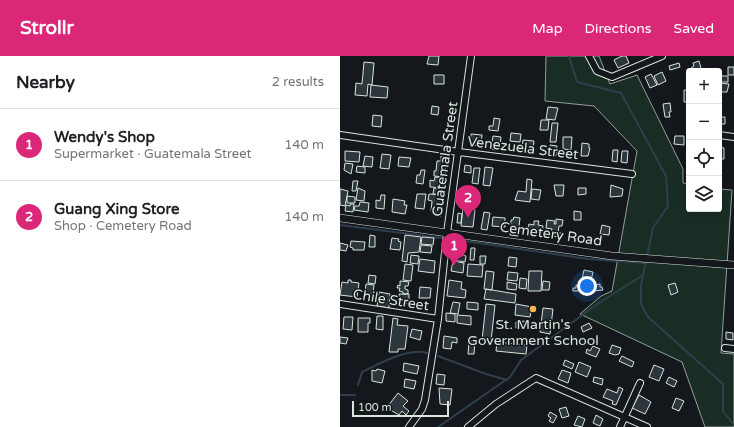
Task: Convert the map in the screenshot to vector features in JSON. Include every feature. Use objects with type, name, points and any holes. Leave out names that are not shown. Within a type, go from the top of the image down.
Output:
[{"type":"street","name":"Guatemala Street","points":[[409,427],[422,409],[425,400],[438,319],[447,233],[471,56]]},
{"type":"street","points":[[589,56],[597,71],[612,77],[662,56]]},
{"type":"street","name":"Venezuela Street","points":[[340,135],[632,174]]},
{"type":"street","points":[[722,136],[734,137]]},
{"type":"street","name":"Cemetery Road","points":[[340,218],[612,256],[734,265]]},
{"type":"street","name":"Chile Street","points":[[340,304],[438,319]]},
{"type":"street","points":[[725,348],[734,349]]},
{"type":"street","points":[[468,427],[513,392],[536,378],[647,427]]},
{"type":"street","points":[[620,427],[626,417],[640,383]]},
{"type":"green space","points":[[546,56],[599,56],[610,84],[637,75],[683,169],[683,183],[686,184],[686,212],[722,212],[722,189],[732,190],[721,353],[734,354],[734,427],[705,427],[682,362],[580,314],[601,296],[612,291],[637,151],[594,106],[545,101]]},
{"type":"building","points":[[429,56],[439,56],[438,65],[427,64]]},
{"type":"building","points":[[622,56],[626,56],[629,63],[618,68],[614,60]]},
{"type":"building","points":[[699,61],[701,68],[691,68],[694,66],[693,63]]},
{"type":"building","points":[[364,62],[374,63],[372,85],[368,84],[367,96],[355,95],[356,83],[362,84]]},
{"type":"building","points":[[679,63],[680,67],[670,70],[669,66]]},
{"type":"building","points":[[728,67],[734,67],[734,75],[728,75]]},
{"type":"building","points":[[662,72],[666,81],[658,85],[654,76]]},
{"type":"building","points":[[651,74],[657,85],[650,88],[645,77]]},
{"type":"building","points":[[434,75],[444,75],[444,84],[434,84]]},
{"type":"building","points":[[722,76],[728,76],[728,82],[722,82]]},
{"type":"building","points":[[722,83],[729,84],[727,92],[722,92]]},
{"type":"building","points":[[371,85],[388,87],[387,98],[370,97]]},
{"type":"building","points":[[684,90],[686,90],[686,102],[684,102]]},
{"type":"building","points":[[670,103],[670,117],[665,117],[663,104]]},
{"type":"building","points":[[432,106],[439,107],[438,115],[431,114]]},
{"type":"building","points":[[548,107],[558,108],[555,120],[546,119]]},
{"type":"building","points":[[373,115],[382,116],[381,127],[372,126]]},
{"type":"building","points":[[722,117],[725,117],[725,124],[722,124]]},
{"type":"building","points":[[494,118],[500,119],[498,131],[489,130],[489,126],[493,126]]},
{"type":"building","points":[[541,120],[549,120],[548,130],[540,130]]},
{"type":"building","points":[[552,123],[558,123],[556,142],[550,142]]},
{"type":"building","points":[[511,133],[521,134],[520,142],[510,141]]},
{"type":"building","points":[[471,134],[482,135],[481,146],[470,145]]},
{"type":"building","points":[[493,136],[501,137],[500,146],[497,146],[496,150],[491,149]]},
{"type":"building","points":[[675,136],[684,136],[684,145],[674,144]]},
{"type":"building","points":[[563,137],[572,137],[571,150],[563,149]]},
{"type":"building","points":[[523,140],[534,141],[533,150],[522,149]]},
{"type":"building","points":[[582,143],[589,144],[590,148],[588,156],[581,156]]},
{"type":"building","points":[[550,145],[557,146],[556,156],[549,154]]},
{"type":"building","points":[[722,148],[724,148],[724,159],[722,159]]},
{"type":"building","points":[[613,150],[618,150],[617,162],[612,161]]},
{"type":"building","points":[[345,151],[360,152],[359,162],[345,161]]},
{"type":"building","points":[[622,151],[628,151],[627,163],[621,162]]},
{"type":"building","points":[[382,154],[391,155],[389,169],[380,168]]},
{"type":"building","points":[[365,156],[373,157],[372,167],[363,166]]},
{"type":"building","points":[[441,156],[449,157],[449,163],[446,163],[445,177],[434,176],[437,161],[441,161]]},
{"type":"building","points":[[399,157],[411,158],[409,167],[398,166]]},
{"type":"building","points":[[345,163],[353,164],[351,174],[344,170]]},
{"type":"building","points":[[465,165],[471,166],[471,173],[464,172]]},
{"type":"building","points":[[357,166],[365,167],[365,173],[356,172]]},
{"type":"building","points":[[485,167],[493,168],[490,186],[483,185]]},
{"type":"building","points":[[474,168],[480,168],[478,184],[472,183]]},
{"type":"building","points":[[421,170],[425,170],[423,184],[416,183],[417,175],[420,175]]},
{"type":"building","points":[[435,177],[446,178],[445,188],[430,187],[430,180],[434,181]]},
{"type":"building","points":[[527,179],[532,180],[530,202],[515,200],[518,191],[526,192]]},
{"type":"building","points":[[353,181],[358,181],[356,191],[352,191]]},
{"type":"building","points":[[554,185],[564,185],[563,196],[556,196]]},
{"type":"building","points":[[611,185],[623,189],[622,196],[610,197]]},
{"type":"building","points":[[358,188],[365,191],[364,201],[356,200]]},
{"type":"building","points":[[434,188],[444,189],[443,195],[433,194]]},
{"type":"building","points":[[578,188],[586,188],[586,194],[578,195]]},
{"type":"building","points":[[340,189],[348,191],[345,206],[340,205]]},
{"type":"building","points":[[532,189],[541,190],[539,200],[531,199]]},
{"type":"building","points":[[417,194],[426,194],[424,209],[415,208]]},
{"type":"building","points":[[429,194],[443,195],[441,216],[436,216],[437,211],[431,211],[432,201],[428,200]]},
{"type":"building","points":[[381,195],[385,195],[384,209],[376,208],[376,200],[380,201]]},
{"type":"building","points":[[347,196],[355,197],[355,203],[347,203]]},
{"type":"building","points":[[393,199],[405,201],[404,205],[407,205],[405,214],[392,212]]},
{"type":"building","points":[[360,202],[369,203],[368,212],[354,210],[355,206],[359,206]]},
{"type":"building","points":[[350,204],[354,204],[353,212],[345,211],[346,205],[350,206]]},
{"type":"building","points":[[463,207],[475,210],[473,227],[461,226]]},
{"type":"building","points":[[574,211],[581,212],[581,220],[574,220]]},
{"type":"building","points":[[484,212],[490,213],[487,230],[481,229]]},
{"type":"building","points":[[458,213],[462,214],[461,223],[457,223]]},
{"type":"building","points":[[493,217],[505,218],[505,227],[492,226]]},
{"type":"building","points":[[514,217],[520,218],[518,236],[510,235],[511,220],[513,220]]},
{"type":"building","points":[[556,219],[563,220],[562,226],[559,226],[558,233],[561,233],[561,237],[551,236],[552,229],[546,228],[547,220],[555,221],[554,224],[556,224]]},
{"type":"building","points":[[534,221],[539,221],[538,225],[543,226],[542,236],[527,235],[529,224],[534,225]]},
{"type":"building","points":[[602,225],[610,227],[609,235],[600,234]]},
{"type":"building","points":[[370,235],[375,236],[375,247],[369,247]]},
{"type":"building","points":[[405,235],[421,237],[419,252],[408,253],[407,262],[402,261]]},
{"type":"building","points":[[422,237],[434,238],[433,245],[421,244]]},
{"type":"building","points":[[392,238],[399,239],[398,241],[401,242],[400,250],[390,249]]},
{"type":"building","points":[[351,241],[365,242],[364,250],[353,250],[353,248],[350,247]]},
{"type":"building","points":[[340,243],[348,245],[346,251],[340,250]]},
{"type":"building","points":[[421,245],[432,246],[431,253],[420,252]]},
{"type":"building","points":[[471,248],[475,248],[474,260],[470,260]]},
{"type":"building","points":[[454,252],[466,256],[465,262],[453,260]]},
{"type":"building","points":[[411,255],[419,256],[418,264],[410,263]]},
{"type":"building","points":[[480,256],[486,256],[485,264],[480,264]]},
{"type":"building","points":[[509,257],[517,258],[516,267],[508,266]]},
{"type":"building","points":[[420,259],[435,261],[434,273],[418,271]]},
{"type":"building","points":[[453,261],[464,263],[463,273],[451,271]]},
{"type":"building","points":[[405,264],[413,265],[411,281],[403,280]]},
{"type":"building","points":[[468,264],[483,265],[482,277],[467,276]]},
{"type":"building","points":[[584,270],[593,272],[590,285],[581,284]]},
{"type":"building","points":[[486,271],[494,272],[492,290],[484,289]]},
{"type":"building","points":[[529,271],[542,271],[541,291],[528,291]]},
{"type":"building","points":[[508,272],[518,273],[517,281],[507,280]]},
{"type":"building","points":[[369,275],[376,276],[375,284],[368,283]]},
{"type":"building","points":[[520,278],[527,279],[526,289],[519,288]]},
{"type":"building","points":[[348,280],[359,283],[357,297],[340,295],[342,282],[348,283]]},
{"type":"building","points":[[449,280],[462,282],[461,289],[466,290],[465,298],[447,296]]},
{"type":"building","points":[[400,281],[409,282],[408,286],[405,286],[405,289],[408,290],[408,294],[403,294],[403,292],[399,291],[400,288],[397,288],[398,285],[400,286]]},
{"type":"building","points":[[543,281],[550,282],[549,290],[542,290]]},
{"type":"building","points":[[507,282],[517,284],[516,290],[507,289]]},
{"type":"building","points":[[675,283],[678,292],[671,295],[668,285]]},
{"type":"building","points":[[366,284],[374,285],[373,294],[365,293]]},
{"type":"building","points":[[600,284],[600,287],[602,287],[603,290],[594,291],[594,285]]},
{"type":"building","points":[[576,285],[583,286],[583,291],[573,291],[573,288],[576,288]]},
{"type":"building","points":[[420,287],[431,288],[430,298],[419,298]]},
{"type":"building","points":[[486,289],[516,294],[515,303],[484,299]]},
{"type":"building","points":[[379,292],[390,294],[389,308],[377,306]]},
{"type":"building","points":[[399,294],[409,294],[409,303],[398,306],[397,299],[399,299]]},
{"type":"building","points":[[453,302],[460,303],[458,314],[450,313]]},
{"type":"building","points":[[467,302],[478,303],[478,310],[467,309]]},
{"type":"building","points":[[486,304],[495,305],[491,341],[482,340]]},
{"type":"building","points":[[516,304],[532,307],[530,317],[515,315]]},
{"type":"building","points":[[543,308],[553,309],[550,334],[540,332]]},
{"type":"building","points":[[446,313],[455,314],[455,322],[446,321]]},
{"type":"building","points":[[457,315],[471,316],[471,325],[457,323]]},
{"type":"building","points":[[377,316],[383,316],[383,330],[376,329]]},
{"type":"building","points":[[344,317],[353,317],[352,330],[343,329]]},
{"type":"building","points":[[358,318],[370,318],[370,323],[368,323],[368,332],[358,332]]},
{"type":"building","points":[[393,318],[398,319],[397,325],[408,326],[405,349],[398,349],[398,352],[389,352]]},
{"type":"building","points":[[526,321],[526,327],[516,328],[516,322]]},
{"type":"building","points":[[589,323],[592,328],[583,332],[581,327]]},
{"type":"building","points":[[412,329],[422,331],[420,340],[410,337]]},
{"type":"building","points":[[726,332],[733,333],[733,340],[726,339]]},
{"type":"building","points":[[444,336],[457,338],[457,343],[452,342],[451,349],[443,348]]},
{"type":"building","points":[[340,337],[348,338],[346,344],[340,343]]},
{"type":"building","points":[[469,341],[475,341],[474,354],[468,354]]},
{"type":"building","points":[[497,342],[527,345],[526,354],[496,351]]},
{"type":"building","points":[[612,345],[621,348],[619,354],[615,355],[609,353]]},
{"type":"building","points":[[593,346],[600,349],[596,357],[586,353],[587,349],[590,351]]},
{"type":"building","points":[[622,356],[634,362],[632,367],[619,361]]},
{"type":"building","points":[[565,360],[574,364],[572,369],[563,365]]},
{"type":"building","points":[[579,362],[591,367],[587,377],[575,372]]},
{"type":"building","points":[[404,363],[419,366],[417,374],[403,371]]},
{"type":"building","points":[[654,365],[664,369],[659,381],[649,377]]},
{"type":"building","points":[[377,369],[385,371],[382,383],[372,381],[372,370],[376,371]]},
{"type":"building","points":[[562,370],[571,373],[568,383],[558,379]]},
{"type":"building","points":[[437,374],[445,375],[444,385],[436,384]]},
{"type":"building","points":[[594,377],[603,379],[602,385],[593,382]]},
{"type":"building","points":[[669,377],[677,381],[674,387],[666,383]]},
{"type":"building","points":[[405,379],[416,381],[414,389],[404,387]]},
{"type":"building","points":[[619,387],[623,389],[616,405],[612,404],[613,401],[603,397],[607,389],[617,393]]},
{"type":"building","points":[[439,388],[452,389],[450,405],[440,404]]},
{"type":"building","points":[[398,393],[408,401],[403,406],[409,411],[406,415],[402,411],[399,415],[389,409],[390,408],[388,406]]},
{"type":"building","points":[[639,395],[651,402],[645,414],[632,408]]},
{"type":"building","points":[[676,398],[684,401],[679,411],[672,408]]},
{"type":"building","points":[[566,407],[569,416],[562,418],[559,409]]},
{"type":"building","points":[[550,412],[557,416],[553,423],[549,421],[551,418],[548,416]]},
{"type":"building","points":[[596,415],[603,419],[600,426],[593,423]]},
{"type":"building","points":[[578,416],[585,419],[582,427],[574,425]]},
{"type":"waterway","points":[[569,56],[577,82],[621,93],[666,176],[668,206],[653,228],[641,285],[641,304],[648,317],[723,384],[723,411],[734,425]]},
{"type":"waterway","points":[[340,225],[441,238]]},
{"type":"waterway","points":[[451,239],[588,259],[646,263]]},
{"type":"waterway","points":[[438,427],[510,377],[521,360],[596,305],[643,275]]},
{"type":"waterway","points":[[358,385],[362,372],[394,357],[412,352],[427,353]]},
{"type":"waterway","points":[[438,356],[486,374],[507,380]]},
{"type":"waterway","points":[[340,395],[355,395]]},
{"type":"place","name":"Guang Xing Store","points":[[468,218]]},
{"type":"place","name":"Wendy's Shop","points":[[454,266]]},
{"type":"place","name":"St. Martin's Government School","points":[[533,309]]}]
